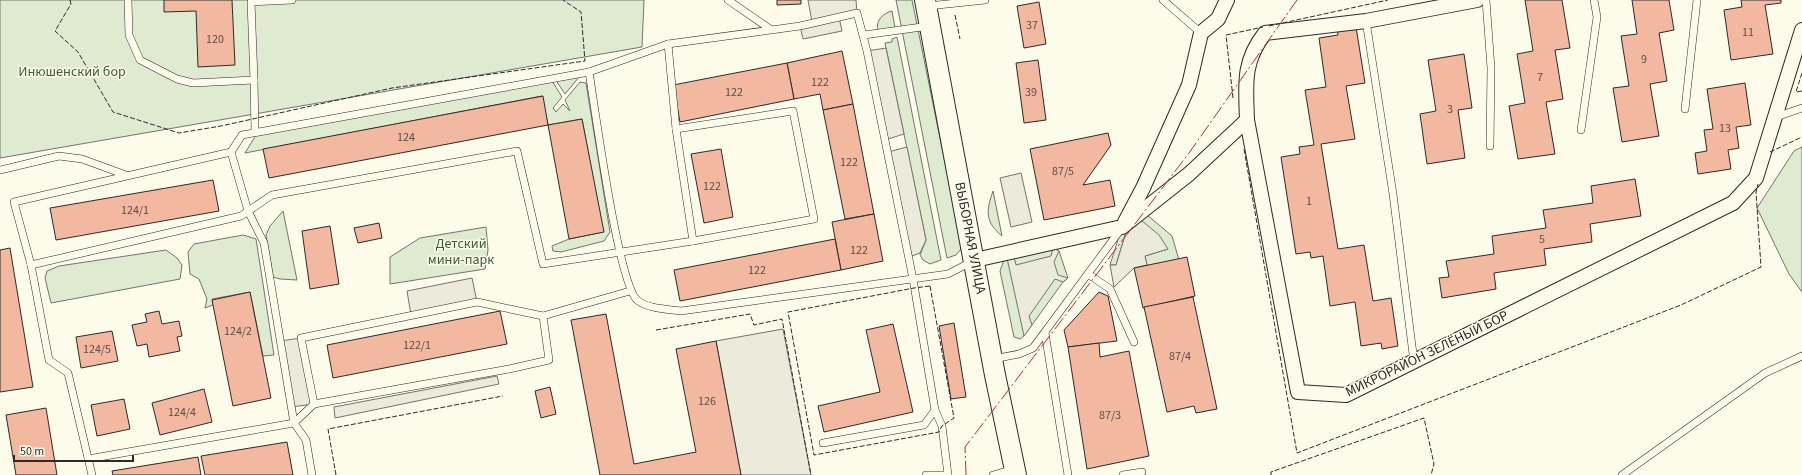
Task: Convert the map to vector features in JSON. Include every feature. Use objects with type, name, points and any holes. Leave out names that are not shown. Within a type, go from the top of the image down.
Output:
[{"type":"main road","name":"ВЫБОРНАЯ УЛИЦА","points":[[926,3],[975,260],[992,359],[1015,472]]},
{"type":"street","points":[[1122,227],[1143,188],[1189,85],[1201,33],[1218,19],[1227,0]]},
{"type":"street","name":"МИКРОРАЙОН ЗЕЛЁНЫЙ БОР","points":[[1477,0],[1366,21],[1265,33],[1256,43],[1250,57],[1245,77],[1246,120],[1298,392],[1346,395],[1733,203],[1756,178],[1802,30]]},
{"type":"street","points":[[975,260],[1122,227],[1189,174],[1246,120]]},
{"type":"lane","points":[[128,0],[128,35],[140,60],[177,79],[193,83],[254,80]]},
{"type":"lane","points":[[255,132],[251,2],[292,0]]},
{"type":"lane","points":[[728,0],[770,29]]},
{"type":"lane","points":[[926,3],[985,0]]},
{"type":"lane","points":[[1163,0],[1201,33]]},
{"type":"lane","points":[[1486,0],[1491,68],[1490,146]]},
{"type":"lane","points":[[1581,130],[1597,18],[1594,0]]},
{"type":"lane","points":[[1685,109],[1697,0]]},
{"type":"lane","points":[[92,475],[68,373],[50,360],[31,265],[14,202],[231,152],[242,135],[255,132],[588,72],[668,44],[800,26],[858,13],[864,35],[913,279],[935,410],[942,426],[948,475],[926,475]]},
{"type":"lane","points":[[1366,21],[1393,194],[1414,362]]},
{"type":"lane","points":[[864,35],[930,26]]},
{"type":"lane","points":[[668,44],[676,129],[693,241]]},
{"type":"lane","points":[[588,72],[619,253],[630,291],[638,300],[657,308],[681,311],[948,274],[975,260]]},
{"type":"lane","points":[[1775,117],[1802,108]]},
{"type":"lane","points":[[31,265],[241,216],[272,195],[517,151],[543,264],[693,241],[814,219],[793,111],[676,129]]},
{"type":"lane","points":[[231,152],[248,211],[264,243],[294,423],[306,440],[312,475]]},
{"type":"lane","points":[[0,170],[58,156],[82,160],[127,175]]},
{"type":"lane","points":[[992,359],[1018,354],[1033,348],[1122,227]]},
{"type":"lane","points":[[1088,274],[1110,289],[1134,342]]},
{"type":"lane","points":[[314,404],[301,338],[476,302],[543,316],[630,291]]},
{"type":"lane","points":[[88,459],[294,423],[314,404],[509,369],[549,360],[543,316]]},
{"type":"lane","points":[[1045,333],[1068,475]]},
{"type":"lane","points":[[1622,475],[1765,373],[1802,356]]},
{"type":"lane","points":[[823,443],[924,425],[935,410]]},
{"type":"lane","points":[[993,475],[1015,472]]},
{"type":"lane","points":[[1123,475],[1142,472]]},
{"type":"green space","name":"Инюшенский бор","points":[[0,0],[644,0],[642,47],[0,158]]},
{"type":"green space","points":[[896,0],[912,0],[961,242],[961,249],[956,255],[947,258]]},
{"type":"green space","points":[[892,11],[895,28],[878,31],[877,27],[880,18]]},
{"type":"green space","points":[[897,37],[941,260],[930,264],[923,260],[920,255],[926,240],[885,43],[892,42],[892,39]]},
{"type":"green space","points":[[579,77],[565,94],[555,79]]},
{"type":"green space","points":[[552,81],[562,97],[553,108],[556,112],[563,104],[570,111],[565,100],[580,82],[586,83],[610,232],[604,241],[561,252],[553,251],[552,246],[569,239],[603,232],[582,119],[548,125],[542,96],[245,153],[256,135]]},
{"type":"green space","points":[[1802,147],[1802,292],[1789,274],[1757,208],[1794,151]]},
{"type":"green space","points":[[993,191],[1002,236],[992,226],[988,216],[989,204]]},
{"type":"green space","points":[[283,211],[297,280],[273,277],[266,235],[270,226]]},
{"type":"green space","points":[[1146,214],[1172,236],[1179,260],[1147,266],[1145,256],[1168,249],[1141,220]]},
{"type":"green space","points":[[1134,220],[1137,225],[1126,232],[1116,265],[1110,265],[1121,230]]},
{"type":"green space","name":"Детский мини-парк","points":[[486,227],[488,250],[485,269],[390,284],[390,257],[420,238]]},
{"type":"green space","points":[[243,235],[256,239],[274,355],[263,356],[250,292],[212,299],[213,305],[205,308],[207,299],[199,279],[190,274],[188,252],[194,244]]},
{"type":"green space","points":[[1053,248],[1059,251],[1068,278],[1063,282],[1024,336],[1020,339],[1014,337],[1000,271],[1004,260]]},
{"type":"green space","points":[[166,250],[177,258],[182,265],[180,279],[51,303],[45,278],[47,271],[59,266]]},
{"type":"shaded area","points":[[808,0],[856,0],[857,13],[839,17],[842,31],[803,39],[800,26],[812,22]]},
{"type":"shaded area","points":[[886,48],[904,134],[885,140],[867,51]]},
{"type":"shaded area","points":[[907,147],[926,240],[920,253],[909,257],[888,152]]},
{"type":"shaded area","points":[[1021,173],[1032,222],[1011,227],[1000,178]]},
{"type":"shaded area","points":[[1141,220],[1159,235],[1168,249],[1145,256],[1147,265],[1134,268],[1114,287],[1110,265],[1116,265],[1126,232],[1137,225],[1136,224]]},
{"type":"shaded area","points":[[1053,248],[1059,251],[1054,262],[1058,275],[1068,278],[1063,282],[1055,279],[1029,316],[1032,325],[1024,336],[1007,258],[1014,257],[1016,265],[1051,256]]},
{"type":"shaded area","points":[[472,278],[477,302],[411,315],[407,291]]},
{"type":"shaded area","points":[[783,329],[811,475],[741,475],[716,341]]},
{"type":"shaded area","points":[[301,338],[314,404],[291,407],[280,341]]},
{"type":"shaded area","points":[[497,376],[499,384],[335,418],[334,407]]},
{"type":"building","points":[[164,0],[232,0],[235,65],[198,67],[196,11],[164,12]]},
{"type":"building","points":[[777,0],[801,0],[801,4],[777,5]]},
{"type":"building","points":[[1525,0],[1562,0],[1570,48],[1555,50],[1563,99],[1546,102],[1555,154],[1518,159],[1509,106],[1525,103],[1517,54],[1533,51]]},
{"type":"building","points":[[1632,0],[1669,0],[1674,30],[1659,33],[1667,81],[1650,84],[1659,136],[1622,142],[1613,88],[1629,86],[1621,36],[1637,34]]},
{"type":"building","points":[[1741,0],[1781,0],[1781,3],[1765,5],[1773,54],[1731,60],[1724,10],[1742,7]]},
{"type":"building","points":[[1039,2],[1046,44],[1024,48],[1017,6]]},
{"type":"building","points":[[1356,27],[1365,83],[1346,86],[1355,139],[1321,144],[1338,249],[1364,245],[1373,301],[1391,298],[1398,346],[1382,349],[1381,343],[1361,346],[1355,302],[1330,306],[1323,256],[1311,258],[1310,252],[1296,254],[1281,157],[1300,154],[1299,147],[1314,145],[1305,90],[1326,87],[1319,38],[1338,35],[1337,29]]},
{"type":"building","points":[[842,51],[853,104],[823,110],[820,94],[794,99],[787,63]]},
{"type":"building","points":[[1464,54],[1472,108],[1458,110],[1465,158],[1427,164],[1420,114],[1436,111],[1428,60]]},
{"type":"building","points":[[1038,60],[1046,120],[1024,123],[1016,63]]},
{"type":"building","points":[[787,63],[794,99],[680,122],[673,85]]},
{"type":"building","points":[[1745,83],[1751,125],[1736,127],[1739,148],[1728,150],[1731,169],[1698,174],[1695,153],[1707,151],[1704,130],[1713,129],[1707,89]]},
{"type":"building","points":[[543,96],[548,125],[269,178],[263,149]]},
{"type":"building","points":[[853,104],[874,214],[845,219],[823,110]]},
{"type":"building","points":[[582,119],[604,232],[569,239],[548,125]]},
{"type":"building","points":[[1108,133],[1111,145],[1083,185],[1110,180],[1115,206],[1044,220],[1030,149]]},
{"type":"building","points":[[721,149],[733,217],[704,223],[691,154]]},
{"type":"building","points":[[1635,179],[1641,216],[1590,224],[1592,242],[1544,249],[1546,265],[1494,273],[1496,289],[1442,298],[1439,278],[1449,277],[1446,261],[1494,254],[1492,236],[1546,228],[1543,210],[1593,203],[1591,186]]},
{"type":"building","points":[[213,180],[219,211],[56,240],[50,208]]},
{"type":"building","points":[[874,214],[883,261],[841,270],[832,222]]},
{"type":"building","points":[[379,223],[382,238],[358,243],[354,228]]},
{"type":"building","points":[[330,226],[339,284],[310,289],[302,231]]},
{"type":"building","points":[[835,239],[841,270],[680,301],[674,270]]},
{"type":"building","points":[[10,248],[33,387],[0,392],[0,250]]},
{"type":"building","points":[[1187,257],[1195,296],[1143,308],[1134,268]]},
{"type":"building","points":[[250,292],[271,398],[233,406],[212,300]]},
{"type":"building","points":[[1099,292],[1108,296],[1117,341],[1068,347],[1064,330]]},
{"type":"building","points":[[1193,297],[1217,409],[1196,413],[1194,406],[1167,412],[1144,307]]},
{"type":"building","points":[[159,311],[162,324],[179,321],[182,336],[177,337],[180,351],[149,357],[147,344],[137,346],[132,325],[147,322],[145,314]]},
{"type":"building","points":[[500,311],[507,344],[333,378],[327,345]]},
{"type":"building","points":[[606,314],[634,464],[696,452],[676,349],[716,341],[741,475],[600,475],[571,320]]},
{"type":"building","points":[[954,323],[966,397],[951,399],[939,326]]},
{"type":"building","points":[[893,324],[913,412],[824,432],[818,406],[880,392],[866,330]]},
{"type":"building","points":[[112,331],[118,361],[81,368],[76,337]]},
{"type":"building","points":[[1099,343],[1100,357],[1129,351],[1149,456],[1087,469],[1068,347]]},
{"type":"building","points":[[550,387],[556,414],[541,418],[535,391]]},
{"type":"building","points":[[204,389],[212,422],[160,435],[152,403]]},
{"type":"building","points":[[124,399],[130,429],[97,436],[91,405]]},
{"type":"building","points":[[46,408],[57,475],[16,475],[6,415]]},
{"type":"building","points":[[287,442],[293,475],[205,475],[201,456]]},
{"type":"building","points":[[198,457],[201,475],[113,475],[112,471]]},
{"type":"fence","points":[[70,0],[71,4],[55,31],[78,52],[113,112],[179,133],[221,126],[392,88],[585,61],[581,12],[563,0]]},
{"type":"fence","points":[[1269,26],[1388,0]]},
{"type":"fence","points":[[955,15],[960,39]]},
{"type":"fence","points":[[1233,98],[1226,35],[1263,27]]},
{"type":"fence","points":[[1802,73],[1796,92],[1802,91]]},
{"type":"fence","points":[[1770,152],[1802,137]]},
{"type":"fence","points":[[1244,149],[1297,453],[1681,305],[1761,267],[1756,192],[1758,184]]},
{"type":"fence","points":[[930,286],[954,418],[942,426],[939,432],[814,455],[788,312],[930,286]]},
{"type":"fence","points":[[656,330],[750,314],[754,325],[782,319],[811,475]]},
{"type":"fence","points":[[336,475],[328,429],[503,396]]},
{"type":"fence","points":[[1271,475],[1271,472],[1424,418],[1434,464],[1431,475]]},
{"type":"power","points":[[966,475],[965,447],[1189,153],[1297,0]]}]
